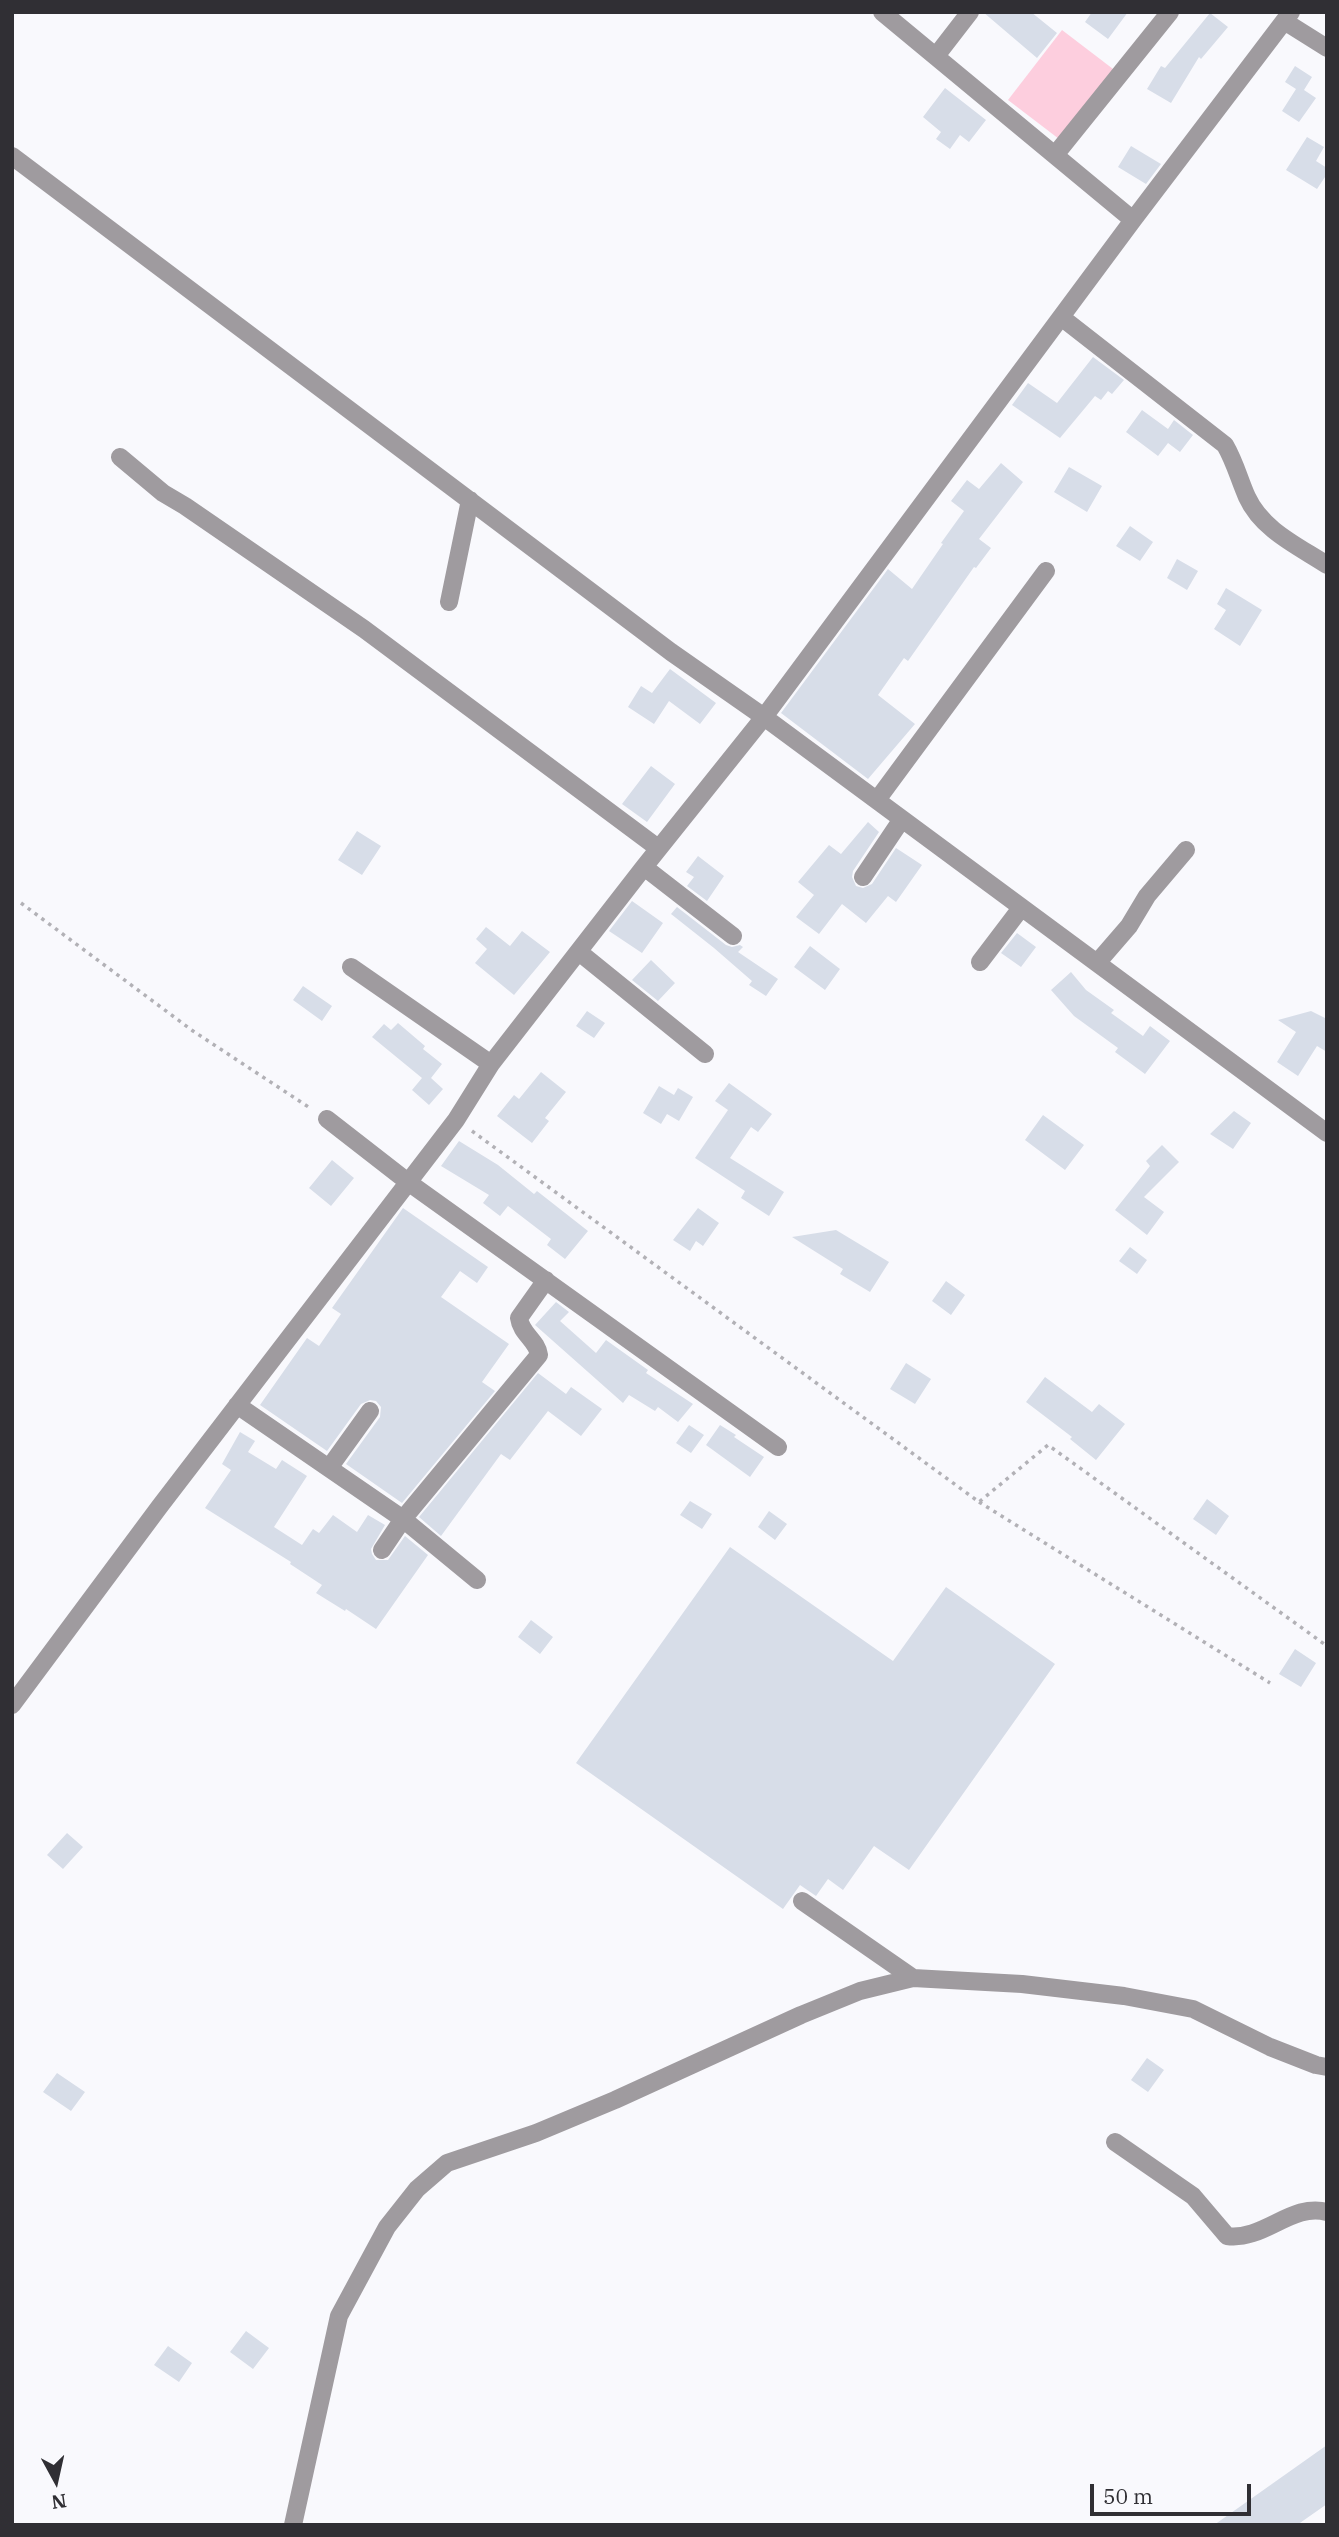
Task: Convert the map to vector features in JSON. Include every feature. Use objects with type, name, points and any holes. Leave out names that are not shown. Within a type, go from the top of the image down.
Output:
[{"type":"street","points":[[882,12],[1133,220]]},
{"type":"street","points":[[936,56],[970,12]]},
{"type":"street","points":[[1055,155],[1170,12]]},
{"type":"street","points":[[12,1704],[456,1120],[491,1065],[764,717],[1060,317],[1288,16],[1327,48]]},
{"type":"street","points":[[12,156],[671,652],[764,717],[1327,1133]]},
{"type":"street","points":[[1060,317],[1225,445],[1233,458],[1247,497],[1258,514],[1270,528],[1327,565]]},
{"type":"street","points":[[120,457],[163,493],[364,629],[658,849]]},
{"type":"street","points":[[449,602],[470,500]]},
{"type":"street","points":[[877,800],[1046,571]]},
{"type":"street","points":[[863,877],[902,819]]},
{"type":"street","points":[[1097,963],[1129,926],[1147,896],[1186,850]]},
{"type":"street","points":[[644,867],[733,936]]},
{"type":"street","points":[[980,962],[1021,908]]},
{"type":"street","points":[[579,952],[705,1054]]},
{"type":"street","points":[[351,967],[491,1065]]},
{"type":"street","points":[[327,1119],[408,1182],[778,1447]]},
{"type":"street","points":[[382,1550],[403,1519],[539,1355],[537,1346],[520,1327],[519,1318],[546,1280]]},
{"type":"street","points":[[237,1405],[403,1519],[477,1580]]},
{"type":"street","points":[[329,1468],[370,1411]]},
{"type":"street","points":[[802,1900],[913,1978]]},
{"type":"street","points":[[293,2525],[339,2316],[387,2227],[417,2189],[447,2163],[536,2133],[604,2105],[801,2015],[860,1992],[913,1978],[1035,1986],[1125,1996],[1193,2009],[1270,2046],[1327,2067]]},
{"type":"street","points":[[1115,2142],[1193,2196],[1227,2236],[1249,2236],[1292,2215],[1327,2212]]},
{"type":"path","points":[[21,903],[193,1031],[327,1119]]},
{"type":"path","points":[[456,1120],[979,1502],[1270,1683]]},
{"type":"path","points":[[979,1502],[1048,1445],[1327,1646]]},
{"type":"shaded area","points":[[1062,30],[1117,72],[1063,142],[1008,100]]},
{"type":"building","points":[[983,12],[1031,12],[1057,33],[1037,58]]},
{"type":"building","points":[[1092,12],[1128,12],[1108,39],[1085,22]]},
{"type":"building","points":[[1210,13],[1228,27],[1201,59],[1199,57],[1171,103],[1147,89],[1161,66],[1165,68]]},
{"type":"building","points":[[1295,66],[1312,77],[1304,90],[1316,98],[1299,122],[1282,111],[1296,89],[1285,82]]},
{"type":"building","points":[[945,88],[986,120],[969,142],[960,135],[950,149],[936,139],[941,132],[923,117]]},
{"type":"building","points":[[1307,137],[1324,147],[1316,161],[1327,168],[1327,174],[1317,189],[1286,170]]},
{"type":"building","points":[[1131,146],[1161,164],[1146,184],[1118,167]]},
{"type":"building","points":[[1093,357],[1124,380],[1112,394],[1108,391],[1101,400],[1095,396],[1060,438],[1012,405],[1028,383],[1057,403]]},
{"type":"building","points":[[1142,410],[1168,429],[1174,420],[1193,435],[1180,452],[1168,443],[1158,456],[1126,432]]},
{"type":"building","points":[[1001,463],[1023,482],[979,539],[991,548],[976,568],[974,567],[908,661],[904,658],[878,695],[915,724],[868,779],[781,713],[888,569],[912,589],[964,511],[951,501],[967,480],[979,489]]},
{"type":"building","points":[[1069,467],[1102,486],[1087,512],[1054,492]]},
{"type":"building","points":[[1130,526],[1153,542],[1140,561],[1116,546]]},
{"type":"building","points":[[1177,559],[1198,571],[1187,590],[1167,578]]},
{"type":"building","points":[[1226,588],[1262,610],[1240,646],[1214,629],[1226,610],[1217,604]]},
{"type":"building","points":[[670,669],[716,703],[700,724],[669,701],[654,724],[628,707],[641,686],[652,693]]},
{"type":"building","points":[[651,766],[675,784],[647,822],[622,804]]},
{"type":"building","points":[[868,822],[879,832],[853,871],[852,877],[856,886],[863,888],[872,884],[896,848],[922,865],[896,902],[888,896],[866,923],[842,904],[819,934],[796,917],[814,895],[798,882],[829,845],[841,854]]},
{"type":"building","points":[[357,831],[381,846],[362,875],[338,860]]},
{"type":"building","points":[[698,856],[724,876],[707,901],[687,886],[694,877],[686,872]]},
{"type":"building","points":[[632,901],[663,923],[642,953],[609,931]]},
{"type":"building","points":[[677,907],[726,945],[743,947],[738,952],[778,979],[766,996],[749,985],[752,981],[671,914]]},
{"type":"building","points":[[486,927],[510,946],[522,931],[550,952],[514,995],[475,963],[487,949],[476,939]]},
{"type":"building","points":[[1017,933],[1036,947],[1021,967],[1001,953]]},
{"type":"building","points":[[810,946],[840,969],[825,990],[794,967]]},
{"type":"building","points":[[651,960],[675,983],[658,1001],[632,980]]},
{"type":"building","points":[[1071,972],[1086,990],[1114,1010],[1111,1013],[1143,1036],[1150,1026],[1170,1041],[1145,1074],[1115,1052],[1118,1048],[1074,1016],[1051,990]]},
{"type":"building","points":[[303,986],[332,1006],[322,1021],[293,1000]]},
{"type":"building","points":[[587,1011],[605,1023],[594,1038],[576,1026]]},
{"type":"building","points":[[1311,1011],[1327,1019],[1327,1052],[1317,1046],[1298,1076],[1277,1062],[1296,1032],[1278,1020]]},
{"type":"building","points":[[398,1023],[442,1064],[431,1078],[443,1089],[429,1105],[412,1090],[422,1078],[372,1037],[384,1024],[391,1030]]},
{"type":"building","points":[[541,1072],[566,1092],[545,1118],[549,1121],[532,1143],[497,1116],[514,1095],[519,1099]]},
{"type":"building","points":[[729,1083],[772,1114],[758,1132],[751,1127],[730,1158],[784,1192],[769,1216],[741,1198],[745,1191],[695,1158],[728,1110],[715,1101]]},
{"type":"building","points":[[659,1086],[674,1095],[678,1088],[693,1097],[679,1121],[667,1114],[661,1124],[643,1113]]},
{"type":"building","points":[[1234,1111],[1251,1123],[1233,1149],[1210,1134]]},
{"type":"building","points":[[1043,1115],[1084,1145],[1065,1170],[1025,1140]]},
{"type":"building","points":[[459,1141],[498,1165],[534,1194],[537,1191],[588,1231],[565,1259],[547,1245],[551,1239],[508,1206],[500,1216],[483,1203],[489,1195],[441,1166]]},
{"type":"building","points":[[1162,1145],[1179,1162],[1144,1197],[1164,1212],[1147,1235],[1115,1210],[1150,1166],[1146,1161]]},
{"type":"building","points":[[332,1160],[354,1178],[331,1206],[309,1188]]},
{"type":"building","points":[[403,1208],[488,1267],[477,1283],[460,1271],[441,1297],[509,1344],[482,1382],[495,1391],[402,1503],[346,1464],[380,1417],[381,1407],[376,1401],[370,1400],[361,1404],[327,1451],[260,1405],[307,1338],[319,1346],[341,1314],[332,1308]]},
{"type":"building","points":[[698,1208],[719,1223],[703,1246],[696,1241],[690,1251],[673,1240]]},
{"type":"building","points":[[836,1230],[889,1262],[870,1292],[840,1274],[843,1269],[792,1237]]},
{"type":"building","points":[[1130,1247],[1147,1260],[1137,1274],[1119,1261]]},
{"type":"building","points":[[946,1281],[965,1295],[951,1315],[932,1301]]},
{"type":"building","points":[[556,1302],[569,1312],[560,1321],[596,1353],[606,1340],[648,1370],[646,1373],[693,1404],[678,1422],[658,1407],[655,1411],[629,1395],[623,1403],[535,1325]]},
{"type":"building","points":[[906,1363],[931,1379],[915,1404],[890,1389]]},
{"type":"building","points":[[538,1373],[566,1394],[571,1387],[602,1409],[581,1436],[548,1411],[510,1460],[501,1454],[441,1536],[419,1517]]},
{"type":"building","points":[[1045,1377],[1092,1412],[1099,1404],[1125,1424],[1096,1460],[1070,1439],[1072,1437],[1026,1402]]},
{"type":"building","points":[[689,1425],[704,1435],[691,1453],[676,1443]]},
{"type":"building","points":[[720,1425],[764,1457],[750,1477],[706,1445]]},
{"type":"building","points":[[240,1432],[255,1441],[248,1452],[276,1469],[282,1460],[307,1476],[274,1527],[302,1545],[313,1529],[319,1533],[333,1515],[357,1532],[368,1515],[385,1525],[371,1549],[376,1560],[388,1560],[405,1536],[428,1555],[376,1629],[316,1593],[322,1585],[290,1564],[291,1562],[205,1508],[231,1470],[222,1464]]},
{"type":"building","points":[[1207,1499],[1229,1516],[1216,1535],[1193,1519]]},
{"type":"building","points":[[690,1501],[712,1514],[702,1529],[680,1515]]},
{"type":"building","points":[[769,1511],[787,1524],[775,1540],[758,1527]]},
{"type":"building","points":[[730,1547],[893,1661],[946,1587],[1055,1664],[909,1870],[874,1846],[843,1890],[828,1879],[816,1896],[800,1885],[783,1909],[576,1763]]},
{"type":"building","points":[[531,1620],[553,1637],[540,1654],[518,1637]]},
{"type":"building","points":[[1295,1649],[1316,1663],[1301,1687],[1279,1674]]},
{"type":"building","points":[[67,1833],[83,1847],[63,1869],[47,1855]]},
{"type":"building","points":[[1147,2058],[1164,2070],[1148,2092],[1131,2080]]},
{"type":"building","points":[[57,2073],[85,2092],[71,2111],[43,2092]]},
{"type":"building","points":[[246,2331],[269,2348],[253,2369],[230,2352]]},
{"type":"building","points":[[168,2346],[192,2363],[179,2382],[154,2365]]},
{"type":"building","points":[[1327,2445],[1327,2504],[1297,2525],[1214,2525]]}]
